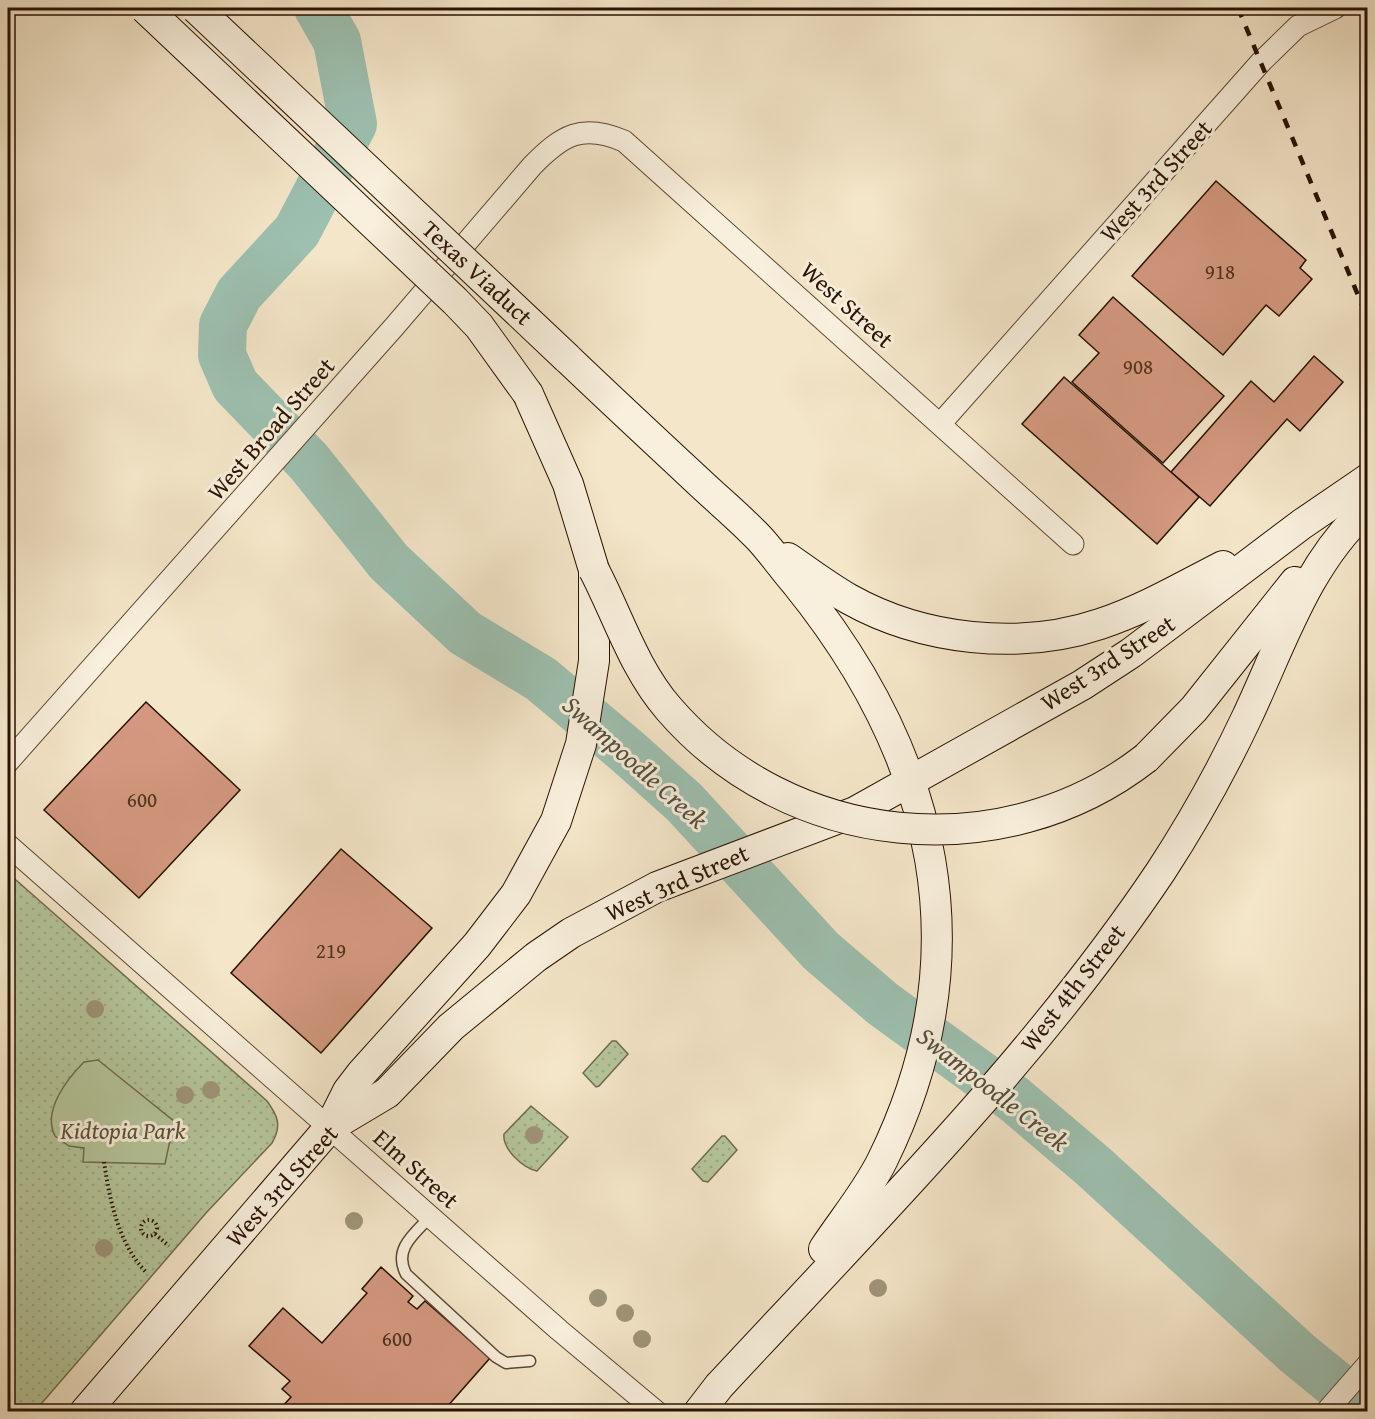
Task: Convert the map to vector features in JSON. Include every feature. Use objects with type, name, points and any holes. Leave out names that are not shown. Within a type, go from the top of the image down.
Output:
[{"type":"main road","name":"Texas Viaduct","points":[[145,8],[479,326],[528,394],[568,484],[594,570]]},
{"type":"main road","name":"Texas Viaduct","points":[[196,8],[759,538]]},
{"type":"main road","name":"West 3rd Street","points":[[85,1412],[330,1127],[387,1093],[451,1027],[536,957],[571,933],[657,887],[855,812],[1098,675],[1131,653],[1302,524],[1368,479]]},
{"type":"main road","name":"West 4th Street","points":[[699,1412],[1018,1059],[1118,932],[1182,838],[1228,755],[1281,636],[1343,532],[1368,508]]},
{"type":"main road","points":[[759,538],[848,599],[890,618],[952,635],[1012,639],[1066,633],[1128,614],[1302,524]]},
{"type":"main road","points":[[594,570],[637,662],[667,707],[686,728],[748,776],[811,807],[858,821],[911,829],[973,828],[1006,824],[1038,816],[1088,796],[1146,758],[1194,710],[1313,560],[1343,532]]},
{"type":"main road","points":[[759,538],[825,621],[858,667],[888,727],[911,782],[931,860],[936,907],[937,951],[934,986],[925,1042],[906,1105],[872,1180],[818,1258],[786,1314]]},
{"type":"main road","points":[[330,1127],[348,1091],[361,1074],[498,920],[547,842],[572,774],[588,702],[594,661],[594,570]]},
{"type":"street","name":"West 3rd Street","points":[[941,423],[1261,62],[1298,26],[1335,8]]},
{"type":"street","name":"West Street","points":[[575,133],[592,131],[624,141],[1073,543]]},
{"type":"street","name":"West Broad Street","points":[[8,762],[394,327],[532,166],[558,143],[575,133]]},
{"type":"street","name":"Elm Street","points":[[8,845],[559,1330],[657,1412]]},
{"type":"street","points":[[1326,1412],[1368,1364]]},
{"type":"lane","points":[[430,1216],[403,1248],[401,1264],[406,1274],[496,1357],[506,1363],[530,1361]]},
{"type":"path","points":[[104,1162],[117,1221],[133,1256],[146,1272]]},
{"type":"path","points":[[149,1220],[154,1222],[158,1229],[155,1234],[149,1236],[143,1234],[141,1228],[143,1222],[149,1220]]},
{"type":"path","points":[[155,1234],[169,1246]]},
{"type":"green space","name":"Kidtopia Park","points":[[8,873],[267,1101],[276,1116],[278,1126],[272,1143],[206,1213],[35,1411],[8,1411]]},
{"type":"green space","points":[[612,1041],[616,1041],[628,1054],[596,1087],[583,1073]]},
{"type":"green space","points":[[98,1060],[180,1126],[170,1140],[165,1164],[83,1162],[84,1148],[69,1146],[55,1136],[52,1116],[58,1096],[70,1077],[84,1062]]},
{"type":"green space","points":[[531,1106],[568,1137],[537,1171],[514,1157],[504,1140],[504,1134]]},
{"type":"green space","points":[[722,1136],[725,1136],[737,1150],[708,1182],[703,1181],[692,1169]]},
{"type":"building","points":[[1216,181],[1306,260],[1300,268],[1312,279],[1279,316],[1266,305],[1223,355],[1132,276]]},
{"type":"building","points":[[1113,297],[1224,396],[1163,463],[1072,382],[1099,353],[1079,335]]},
{"type":"building","points":[[1314,356],[1343,382],[1300,431],[1287,419],[1210,506],[1171,472],[1251,381],[1274,402]]},
{"type":"building","points":[[1064,377],[1199,497],[1157,544],[1022,424]]},
{"type":"building","points":[[146,702],[240,790],[139,898],[44,810]]},
{"type":"building","points":[[341,849],[432,928],[321,1053],[231,973]]},
{"type":"building","points":[[381,1267],[413,1296],[408,1302],[417,1309],[425,1301],[490,1358],[446,1408],[450,1412],[285,1412],[281,1408],[291,1397],[282,1389],[290,1381],[249,1346],[283,1308],[322,1343],[367,1293],[362,1289]]},
{"type":"waterway","name":"Swampoodle Creek","points":[[318,8],[337,41],[353,124],[297,231],[239,294],[223,325],[222,355],[235,385],[309,462],[389,562],[465,633],[541,679],[628,752],[684,802],[821,951],[883,1004],[1014,1099],[1093,1166],[1297,1353],[1368,1411]]},
{"type":"railway","points":[[1238,8],[1368,319]]}]
